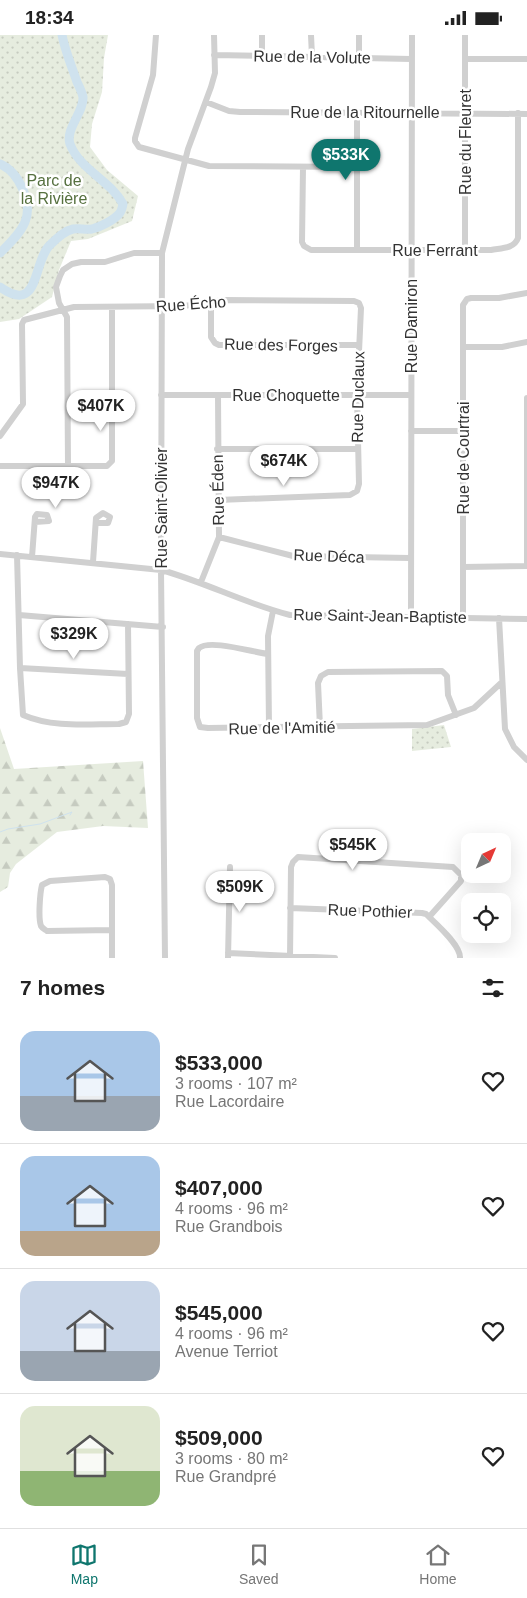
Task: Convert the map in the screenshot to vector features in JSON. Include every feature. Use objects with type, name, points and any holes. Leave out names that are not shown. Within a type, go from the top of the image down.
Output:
[{"type":"street","points":[[156,35],[153,75],[135,141],[139,147],[209,166],[357,167]]},
{"type":"street","name":"Rue Saint-Olivier","points":[[165,958],[161,570],[162,253],[185,160],[215,73],[214,35]]},
{"type":"street","points":[[262,35],[262,56]]},
{"type":"street","points":[[311,35],[312,56]]},
{"type":"street","points":[[359,35],[359,58]]},
{"type":"street","name":"Rue Damiron","points":[[411,617],[412,35]]},
{"type":"street","name":"Rue du Fleuret","points":[[465,250],[466,35]]},
{"type":"street","name":"Rue de la Volute","points":[[214,55],[411,59]]},
{"type":"street","points":[[466,59],[527,59]]},
{"type":"street","name":"Rue de la Ritournelle","points":[[206,102],[229,111],[240,112],[527,113]]},
{"type":"street","points":[[356,250],[357,112]]},
{"type":"street","name":"Rue Ferrant","points":[[303,167],[304,246],[311,250],[465,250],[500,248],[512,245],[517,241],[518,113]]},
{"type":"street","points":[[68,466],[67,317],[62,309],[56,287],[60,276],[72,264],[105,262],[134,253],[162,253]]},
{"type":"street","name":"Rue de Courtrai","points":[[463,618],[463,305],[467,299],[471,298],[499,298],[527,293]]},
{"type":"street","name":"Rue Écho","points":[[0,436],[23,404],[22,324],[24,320],[74,307],[184,306],[224,300],[354,301],[359,303]]},
{"type":"street","name":"Rue des Forges","points":[[211,303],[212,337],[215,343],[219,345],[359,345]]},
{"type":"street","name":"Rue Duclaux","points":[[218,500],[350,495],[357,491],[359,485],[357,395],[361,308],[359,303]]},
{"type":"street","points":[[0,466],[103,466],[112,461],[112,307]]},
{"type":"street","points":[[463,347],[502,347],[527,342]]},
{"type":"street","name":"Rue Choquette","points":[[161,395],[411,395]]},
{"type":"street","name":"Rue Éden","points":[[201,582],[219,537],[218,395]]},
{"type":"street","points":[[463,567],[527,567],[527,397]]},
{"type":"street","points":[[411,431],[463,431]]},
{"type":"street","points":[[217,449],[357,449]]},
{"type":"street","points":[[32,557],[35,522]]},
{"type":"street","points":[[93,562],[96,523]]},
{"type":"street","name":"Rue Déca","points":[[219,537],[293,556],[410,558]]},
{"type":"street","name":"Rue Saint-Jean-Baptiste","points":[[0,554],[161,570],[201,582],[273,611],[290,615],[527,619]]},
{"type":"street","points":[[18,555],[20,668],[23,715],[61,725],[119,724],[126,722],[129,714],[128,624]]},
{"type":"street","points":[[269,727],[269,625],[273,611]]},
{"type":"street","points":[[19,615],[163,627]]},
{"type":"street","points":[[499,618],[505,729],[514,747],[527,760]]},
{"type":"street","name":"Rue de l'Amitié","points":[[268,654],[253,653],[222,645],[205,645],[199,648],[198,724],[204,728],[427,725],[474,708],[502,683]]},
{"type":"street","points":[[20,668],[128,674]]},
{"type":"street","points":[[320,727],[318,683],[321,676],[328,673],[442,671],[448,676],[448,695],[456,715]]},
{"type":"street","points":[[290,957],[291,867],[292,862],[298,857],[453,867],[461,875],[461,881],[429,917]]},
{"type":"street","points":[[230,867],[228,956],[335,958]]},
{"type":"street","points":[[112,930],[47,931],[42,927],[40,920],[42,885],[50,881],[108,877],[112,881],[112,885],[112,930],[112,958]]},
{"type":"street","name":"Rue Pothier","points":[[290,908],[422,913],[429,917],[457,946],[461,956]]},
{"type":"green space","name":"Parc de la Rivière","points":[[0,35],[108,35],[104,58],[102,92],[92,124],[90,147],[107,170],[138,196],[132,221],[88,239],[71,241],[59,270],[52,297],[19,319],[0,322]]},
{"type":"green space","points":[[444,725],[451,747],[412,751],[412,729]]},
{"type":"green space","points":[[0,728],[14,769],[143,761],[148,828],[103,826],[57,832],[16,864],[10,873],[8,887],[0,892]]},
{"type":"waterway","points":[[0,287],[13,294],[23,295],[34,282],[45,252],[58,237],[73,229],[92,229],[103,225],[121,212],[123,204],[111,188],[81,161],[70,144],[70,132],[81,109],[83,97],[62,35]]},
{"type":"waterway","points":[[0,164],[7,168],[18,181],[26,197],[27,206],[27,214],[23,226],[14,239],[0,253]]},
{"type":"waterway","points":[[0,832],[40,824],[72,812],[70,815]]}]
